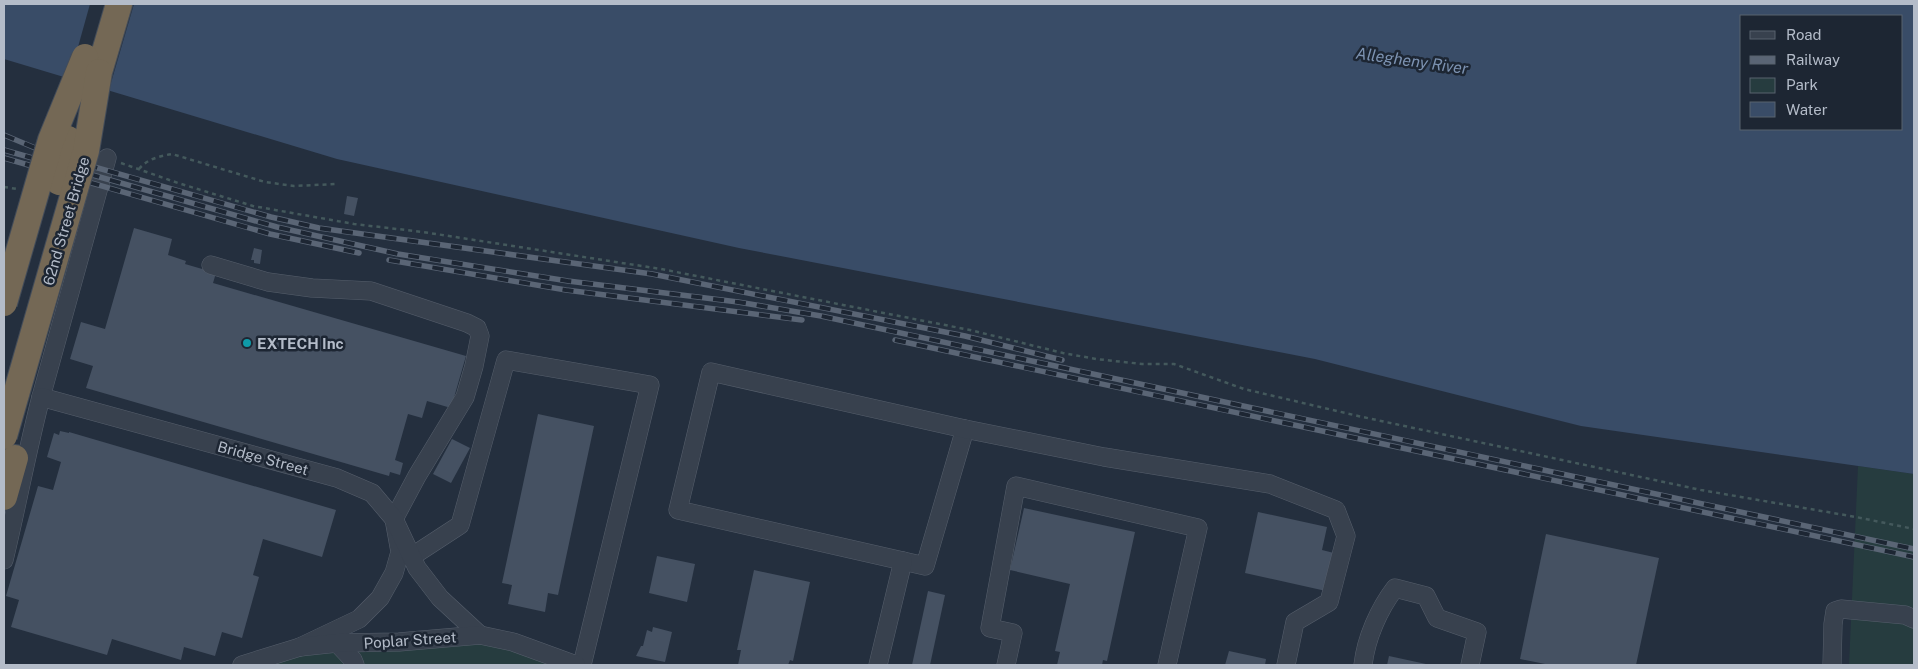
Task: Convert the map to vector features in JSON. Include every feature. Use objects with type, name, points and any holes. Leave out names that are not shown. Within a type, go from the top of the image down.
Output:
[{"type":"highway","name":"62nd Street Bridge","points":[[4,497],[86,151],[92,64],[101,4]]},
{"type":"highway","name":"62nd Street Bridge","points":[[4,303],[51,140],[92,64],[119,4]]},
{"type":"highway","points":[[4,371],[92,64]]},
{"type":"street","points":[[4,560],[15,452],[41,397],[107,158]]},
{"type":"street","points":[[211,265],[268,282],[312,288],[371,291],[477,328],[480,336],[465,397],[417,476],[394,519],[400,552],[394,573],[380,598],[359,619],[300,647]]},
{"type":"street","points":[[412,557],[460,525],[506,360],[650,384],[582,665]]},
{"type":"street","points":[[965,429],[926,566],[678,510],[711,372],[965,429],[1104,457],[1270,484],[1336,510],[1346,536],[1329,602],[1295,622],[1286,665]]},
{"type":"street","name":"Bridge Street","points":[[41,397],[337,478],[372,493],[394,519],[416,568],[440,598],[480,635]]},
{"type":"street","points":[[1006,665],[1013,633],[990,628],[1016,486],[1198,528],[1167,665]]},
{"type":"street","points":[[878,665],[903,560]]},
{"type":"street","points":[[1363,665],[1364,655],[1381,606],[1395,588],[1426,596],[1436,618],[1476,632],[1470,665]]},
{"type":"street","points":[[1832,665],[1835,611],[1841,608],[1904,615],[1914,619]]},
{"type":"street","name":"Poplar Street","points":[[242,665],[300,647],[337,642],[399,642],[480,635],[513,642],[576,665]]},
{"type":"street","points":[[337,642],[353,660],[355,665]]},
{"type":"path","points":[[139,169],[144,163],[172,154],[265,182],[294,186],[337,184]]},
{"type":"path","points":[[107,158],[252,206],[303,216],[606,260],[970,330],[1063,353],[1124,362],[1174,364],[1244,389],[1358,416],[1701,490],[1914,529]]},
{"type":"green space","points":[[1858,466],[1914,474],[1914,665],[1849,665]]},
{"type":"green space","points":[[480,635],[576,665],[242,665],[300,647]]},
{"type":"water","name":"Allegheny River","points":[[4,4],[1914,4],[1914,474],[1581,426],[1315,359],[739,248],[337,159],[4,59]]},
{"type":"pier","points":[[90,4],[134,4],[108,93],[71,72]]},
{"type":"building","points":[[347,196],[358,198],[354,216],[344,214]]},
{"type":"building","name":"EXTECH Inc","points":[[134,228],[172,239],[168,255],[186,261],[185,264],[216,273],[213,283],[466,356],[451,408],[427,401],[422,418],[408,414],[395,460],[403,463],[400,475],[390,472],[389,476],[86,388],[93,366],[70,359],[81,322],[105,329]]},
{"type":"building","points":[[254,248],[262,250],[260,264],[254,263],[254,260],[251,260]]},
{"type":"building","points":[[538,414],[594,426],[558,595],[548,593],[545,612],[508,604],[512,585],[502,583]]},
{"type":"building","points":[[60,431],[69,432],[336,510],[322,557],[263,539],[253,575],[259,577],[242,638],[222,632],[215,656],[184,647],[181,660],[112,639],[107,655],[11,627],[19,600],[6,596],[38,486],[53,490],[61,462],[47,457],[54,433],[59,435]]},
{"type":"building","points":[[452,439],[470,448],[451,483],[433,474]]},
{"type":"building","points":[[1024,508],[1135,532],[1107,661],[1103,660],[1102,665],[1057,665],[1060,652],[1055,651],[1070,584],[1010,570]]},
{"type":"building","points":[[1258,512],[1327,527],[1322,550],[1334,553],[1326,591],[1245,573]]},
{"type":"building","points":[[1546,534],[1659,558],[1636,665],[1550,665],[1520,659]]},
{"type":"building","points":[[657,556],[695,564],[687,602],[649,593]]},
{"type":"building","points":[[754,570],[810,582],[793,661],[790,660],[788,665],[738,665],[741,650],[737,650]]},
{"type":"building","points":[[928,591],[945,595],[930,665],[912,665]]},
{"type":"building","points":[[653,627],[672,632],[665,662],[636,656],[641,646],[643,646],[647,630],[652,632]]},
{"type":"building","points":[[1229,651],[1266,659],[1265,665],[1225,665]]},
{"type":"building","points":[[1389,656],[1426,664],[1426,665],[1387,665]]},
{"type":"railway","points":[[4,135],[52,155],[271,217],[319,228],[652,274],[965,336],[1062,360]]},
{"type":"railway","points":[[4,150],[277,227],[398,254],[568,281],[738,302],[821,316],[1914,549]]},
{"type":"railway","points":[[4,158],[270,234],[359,253]]},
{"type":"railway","points":[[389,260],[566,290],[802,320]]},
{"type":"railway","points":[[895,340],[1914,557]]},
{"type":"place","name":"EXTECH Inc","points":[[247,343]]}]
